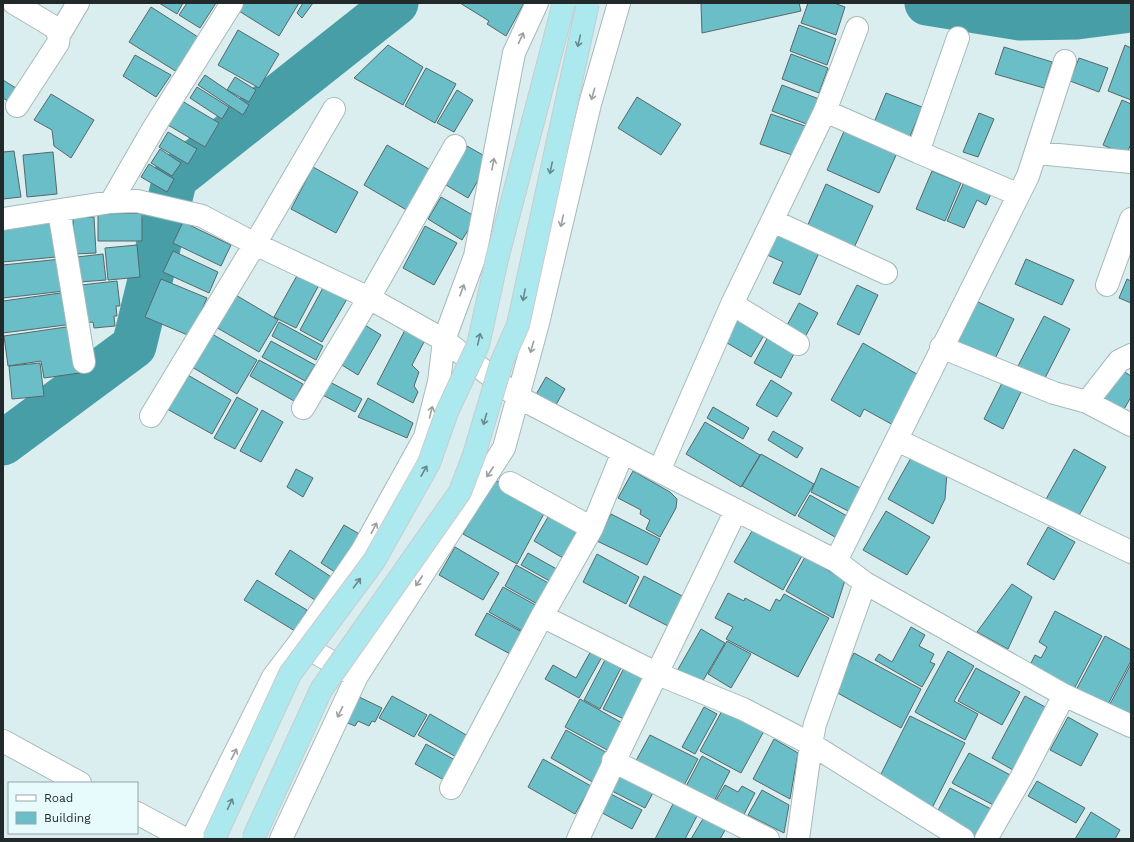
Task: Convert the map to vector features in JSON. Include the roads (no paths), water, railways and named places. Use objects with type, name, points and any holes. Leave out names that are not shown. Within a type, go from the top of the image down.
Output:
[{"type":"main road","points":[[214,839],[290,674],[374,561],[429,463],[447,412],[478,345],[499,251],[564,3]]},
{"type":"main road","points":[[253,839],[321,690],[460,492],[474,455],[502,361],[518,325],[588,3]]},
{"type":"street","points":[[14,3],[54,27],[59,35]]},
{"type":"street","points":[[17,106],[58,43],[59,35],[78,3]]},
{"type":"street","points":[[111,202],[152,129],[232,3]]},
{"type":"street","points":[[192,839],[273,677],[299,643],[362,551],[425,437],[439,382],[444,340],[475,256],[514,53],[537,3]]},
{"type":"street","points":[[281,839],[357,676],[504,448],[538,323],[590,104],[620,3]]},
{"type":"street","points":[[659,471],[732,304],[825,111],[857,28]]},
{"type":"street","points":[[918,152],[958,38]]},
{"type":"street","points":[[836,561],[897,440],[941,347],[1028,176],[1037,153],[1065,61]]},
{"type":"street","points":[[151,416],[255,244],[334,109]]},
{"type":"street","points":[[825,111],[1018,194]]},
{"type":"street","points":[[303,408],[369,298],[455,146]]},
{"type":"street","points":[[1037,153],[1131,162]]},
{"type":"street","points":[[3,219],[111,202],[137,202],[202,216],[255,244],[369,298],[444,340],[518,397],[836,561],[865,583],[1064,695],[1131,726]]},
{"type":"street","points":[[59,210],[84,362]]},
{"type":"street","points":[[1107,284],[1131,218]]},
{"type":"street","points":[[773,221],[886,273]]},
{"type":"street","points":[[732,304],[798,344]]},
{"type":"street","points":[[941,347],[1054,393],[1087,402],[1131,425]]},
{"type":"street","points":[[1087,402],[1118,361],[1131,355]]},
{"type":"street","points":[[897,440],[1131,552]]},
{"type":"street","points":[[451,788],[542,616],[592,528],[623,452]]},
{"type":"street","points":[[510,482],[592,528]]},
{"type":"street","points":[[578,839],[613,761],[658,674],[736,510]]},
{"type":"street","points":[[798,839],[815,724],[865,583]]},
{"type":"street","points":[[542,616],[658,674],[743,708],[811,744],[963,839]]},
{"type":"street","points":[[299,643],[357,676]]},
{"type":"street","points":[[986,839],[1021,778],[1064,695]]},
{"type":"street","points":[[3,742],[78,782]]},
{"type":"street","points":[[613,761],[768,839]]},
{"type":"street","points":[[138,814],[185,839]]},
{"type":"waterway","points":[[3,443],[134,346],[175,178],[396,3]]},
{"type":"waterway","points":[[927,3],[1020,18],[1077,17],[1131,10]]}]
